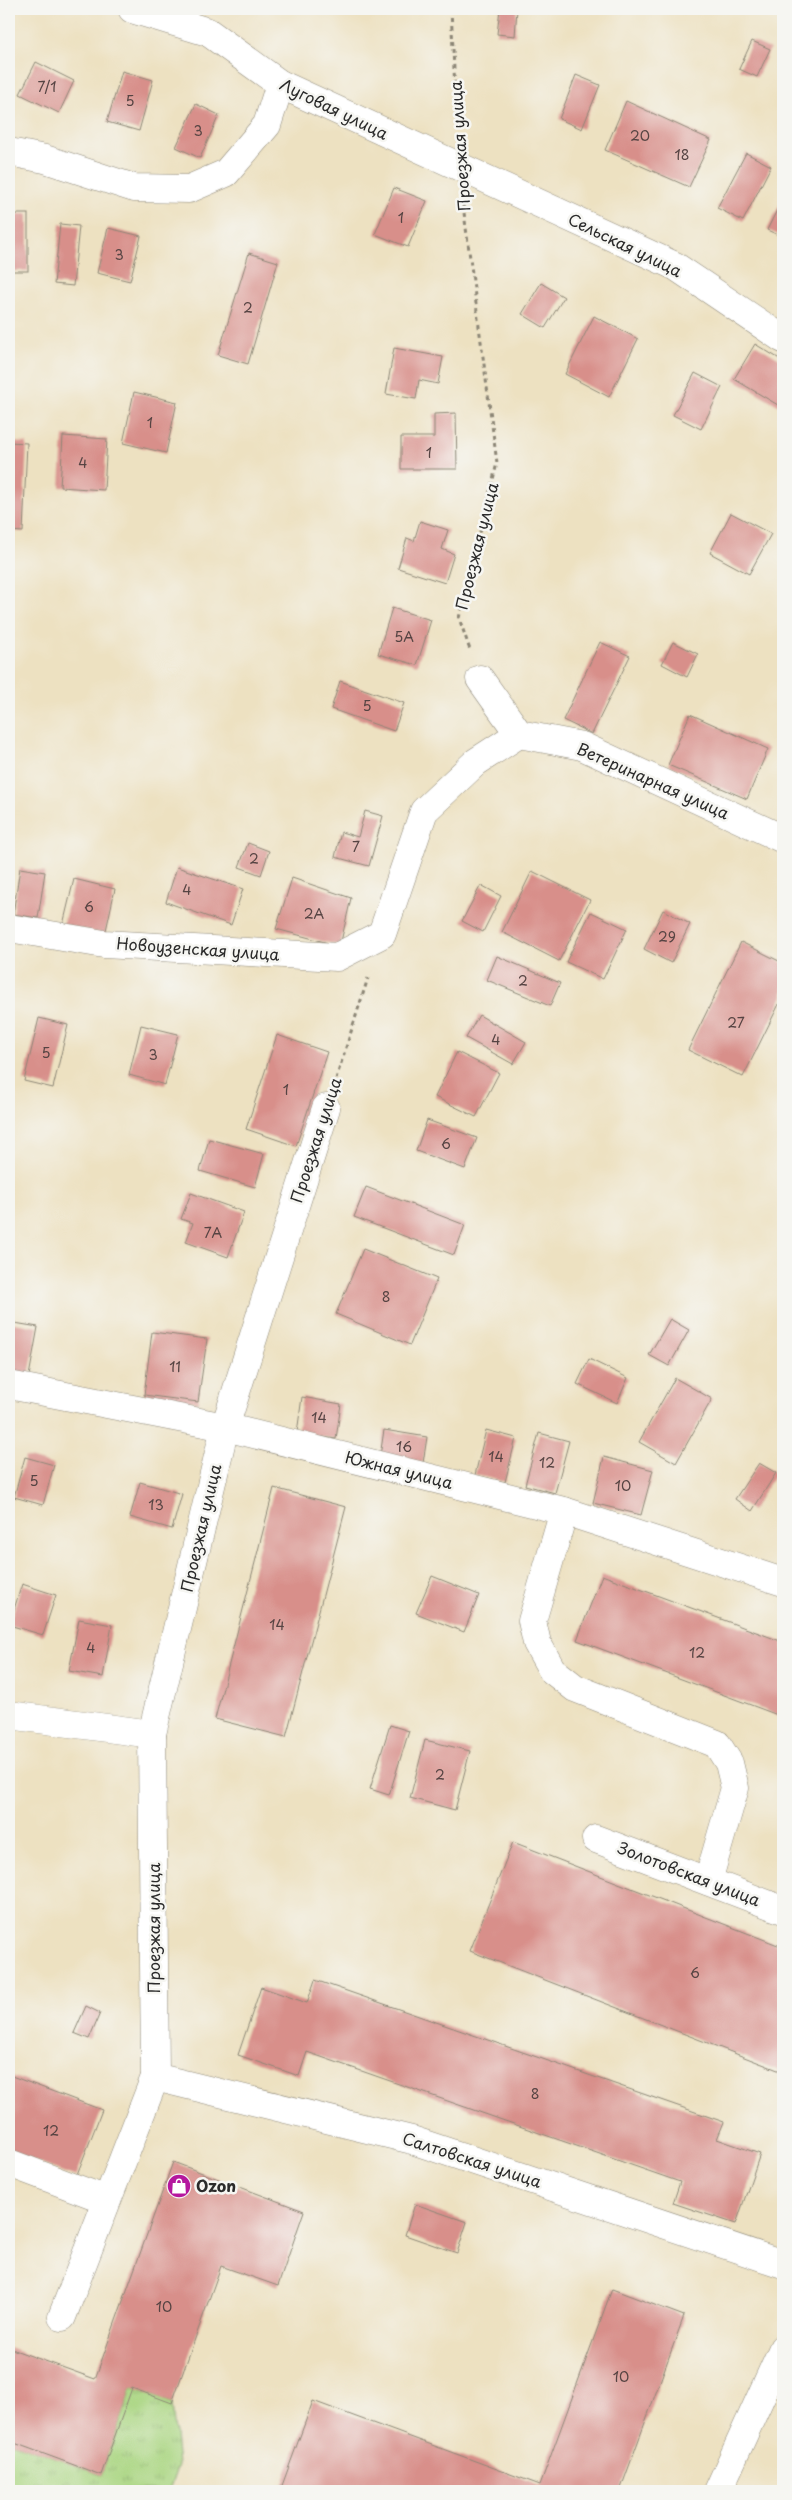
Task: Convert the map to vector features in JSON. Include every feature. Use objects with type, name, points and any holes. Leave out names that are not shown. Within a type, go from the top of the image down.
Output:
[{"type":"street","name":"Луговая улица","points":[[132,9],[208,32],[280,84],[459,168]]},
{"type":"street","points":[[9,152],[45,159],[134,188],[189,189],[226,173],[268,125],[280,84]]},
{"type":"street","name":"Сельская улица","points":[[459,168],[676,266],[783,339]]},
{"type":"street","points":[[382,934],[424,811],[476,762],[519,734],[480,679]]},
{"type":"street","name":"Ветеринарная улица","points":[[519,734],[582,746],[783,839]]},
{"type":"street","name":"Новоузенская улица","points":[[9,928],[104,944],[337,957],[382,934]]},
{"type":"street","name":"Проезжая улица","points":[[62,2317],[155,2077],[152,1734],[225,1427],[326,1108]]},
{"type":"street","name":"Южная улица","points":[[9,1385],[225,1427],[564,1511],[783,1582]]},
{"type":"street","points":[[564,1511],[532,1621],[537,1643],[552,1670],[575,1688],[717,1744],[728,1763],[735,1788],[708,1882]]},
{"type":"street","points":[[9,1716],[152,1734]]},
{"type":"street","name":"Золотовская улица","points":[[596,1838],[783,1910]]},
{"type":"street","name":"Салтовская улица","points":[[155,2077],[412,2140],[783,2264]]},
{"type":"street","points":[[9,2163],[107,2200]]},
{"type":"street","points":[[718,2491],[783,2348]]},
{"type":"path","name":"Проезжая улица","points":[[450,9],[459,168],[497,464],[459,618],[480,679]]},
{"type":"path","name":"Проезжая улица","points":[[326,1108],[382,934]]},
{"type":"green space","points":[[132,2388],[172,2403],[178,2465],[169,2491],[9,2491],[9,2441],[101,2475]]},
{"type":"building","points":[[500,9],[517,9],[515,36],[497,34]]},
{"type":"building","points":[[752,41],[770,49],[757,77],[739,69]]},
{"type":"building","points":[[36,62],[74,81],[59,113],[20,94]]},
{"type":"building","points":[[122,71],[153,80],[139,131],[107,122]]},
{"type":"building","points":[[576,75],[600,85],[582,129],[559,119]]},
{"type":"building","points":[[626,101],[711,140],[689,187],[605,150]]},
{"type":"building","points":[[196,104],[219,115],[200,158],[176,147]]},
{"type":"building","points":[[746,153],[771,166],[743,221],[717,208]]},
{"type":"building","points":[[394,188],[427,201],[408,247],[375,234]]},
{"type":"building","points":[[783,198],[783,237],[767,230]]},
{"type":"building","points":[[9,214],[28,214],[28,271],[9,271]]},
{"type":"building","points":[[60,224],[79,226],[73,286],[54,284]]},
{"type":"building","points":[[108,228],[141,236],[130,281],[97,273]]},
{"type":"building","points":[[249,253],[278,262],[248,364],[218,355]]},
{"type":"building","points":[[541,283],[564,297],[545,328],[522,314]]},
{"type":"building","points":[[594,316],[638,339],[609,397],[565,374]]},
{"type":"building","points":[[755,344],[783,361],[783,408],[734,379]]},
{"type":"building","points":[[394,348],[443,357],[438,384],[419,380],[416,399],[386,394]]},
{"type":"building","points":[[695,373],[722,387],[701,429],[673,415]]},
{"type":"building","points":[[134,392],[177,402],[166,453],[123,443]]},
{"type":"building","points":[[456,413],[457,469],[401,469],[401,437],[434,437],[434,414]]},
{"type":"building","points":[[63,436],[107,439],[104,490],[60,487]]},
{"type":"building","points":[[9,442],[27,443],[23,532],[9,531]]},
{"type":"building","points":[[731,513],[771,534],[749,574],[710,553]]},
{"type":"building","points":[[420,521],[448,530],[442,549],[454,554],[445,583],[398,568],[407,538],[414,541]]},
{"type":"building","points":[[392,608],[431,620],[417,665],[378,654]]},
{"type":"building","points":[[600,642],[630,656],[592,734],[563,720]]},
{"type":"building","points":[[673,642],[698,654],[687,677],[662,664]]},
{"type":"building","points":[[340,681],[404,703],[394,731],[331,709]]},
{"type":"building","points":[[690,714],[768,749],[747,799],[668,765]]},
{"type":"building","points":[[365,811],[383,816],[369,866],[335,857],[341,832],[358,837]]},
{"type":"building","points":[[248,843],[269,851],[261,875],[239,867]]},
{"type":"building","points":[[177,867],[243,889],[231,925],[166,902]]},
{"type":"building","points":[[20,868],[45,872],[38,918],[13,914]]},
{"type":"building","points":[[532,871],[590,900],[559,961],[502,932]]},
{"type":"building","points":[[292,878],[351,898],[340,946],[276,929]]},
{"type":"building","points":[[74,879],[115,889],[105,935],[63,925]]},
{"type":"building","points":[[481,885],[501,896],[483,932],[462,921]]},
{"type":"building","points":[[663,910],[690,924],[671,963],[644,949]]},
{"type":"building","points":[[591,912],[627,929],[603,979],[566,962]]},
{"type":"building","points":[[741,942],[783,963],[783,996],[743,1077],[688,1050]]},
{"type":"building","points":[[497,956],[560,983],[550,1006],[487,980]]},
{"type":"building","points":[[479,1015],[526,1042],[513,1064],[466,1038]]},
{"type":"building","points":[[39,1018],[68,1025],[53,1088],[24,1081]]},
{"type":"building","points":[[141,1025],[178,1034],[165,1085],[129,1075]]},
{"type":"building","points":[[277,1035],[327,1052],[296,1146],[246,1129]]},
{"type":"building","points":[[457,1052],[499,1073],[476,1117],[435,1097]]},
{"type":"building","points":[[427,1120],[477,1138],[465,1169],[416,1151]]},
{"type":"building","points":[[209,1139],[264,1154],[255,1187],[200,1171]]},
{"type":"building","points":[[366,1187],[465,1225],[454,1255],[354,1217]]},
{"type":"building","points":[[191,1193],[244,1212],[228,1257],[186,1242],[193,1223],[181,1219]]},
{"type":"building","points":[[363,1249],[437,1279],[410,1345],[336,1314]]},
{"type":"building","points":[[670,1319],[689,1330],[669,1366],[649,1355]]},
{"type":"building","points":[[9,1322],[38,1327],[29,1376],[9,1372]]},
{"type":"building","points":[[152,1332],[207,1339],[198,1402],[144,1395]]},
{"type":"building","points":[[589,1359],[628,1378],[617,1403],[577,1384]]},
{"type":"building","points":[[675,1378],[712,1399],[676,1463],[639,1442]]},
{"type":"building","points":[[302,1397],[341,1404],[336,1439],[297,1433]]},
{"type":"building","points":[[384,1430],[427,1437],[423,1463],[380,1456]]},
{"type":"building","points":[[486,1430],[516,1438],[505,1482],[475,1475]]},
{"type":"building","points":[[539,1433],[569,1441],[555,1493],[525,1485]]},
{"type":"building","points":[[25,1457],[54,1465],[43,1505],[14,1497]]},
{"type":"building","points":[[604,1457],[653,1470],[641,1515],[593,1503]]},
{"type":"building","points":[[759,1463],[776,1473],[752,1511],[735,1499]]},
{"type":"building","points":[[140,1482],[182,1494],[172,1529],[130,1517]]},
{"type":"building","points":[[274,1488],[346,1507],[286,1737],[215,1719]]},
{"type":"building","points":[[602,1575],[783,1642],[783,1717],[577,1640]]},
{"type":"building","points":[[432,1576],[479,1595],[464,1632],[416,1613]]},
{"type":"building","points":[[22,1584],[56,1595],[43,1635],[9,1625]]},
{"type":"building","points":[[79,1619],[112,1625],[103,1677],[69,1671]]},
{"type":"building","points":[[390,1725],[409,1731],[389,1795],[370,1789]]},
{"type":"building","points":[[425,1740],[470,1751],[455,1810],[410,1798]]},
{"type":"building","points":[[513,1842],[783,1947],[783,2072],[470,1951]]},
{"type":"building","points":[[315,1980],[724,2122],[717,2139],[760,2154],[736,2224],[673,2203],[680,2182],[307,2052],[299,2076],[238,2055],[261,1987],[307,2003]]},
{"type":"building","points":[[86,2006],[100,2013],[89,2039],[74,2033]]},
{"type":"building","points":[[9,2075],[102,2110],[76,2177],[9,2152]]},
{"type":"building","points":[[173,2162],[304,2211],[278,2286],[221,2266],[172,2403],[132,2388],[101,2475],[9,2441],[9,2348],[95,2379]]},
{"type":"building","points":[[415,2204],[467,2222],[457,2253],[405,2235]]},
{"type":"building","points":[[612,2289],[684,2316],[620,2491],[379,2491],[361,2485],[359,2491],[280,2491],[313,2401],[540,2485]]},
{"type":"place","name":"Ozon","points":[[179,2186]]}]
